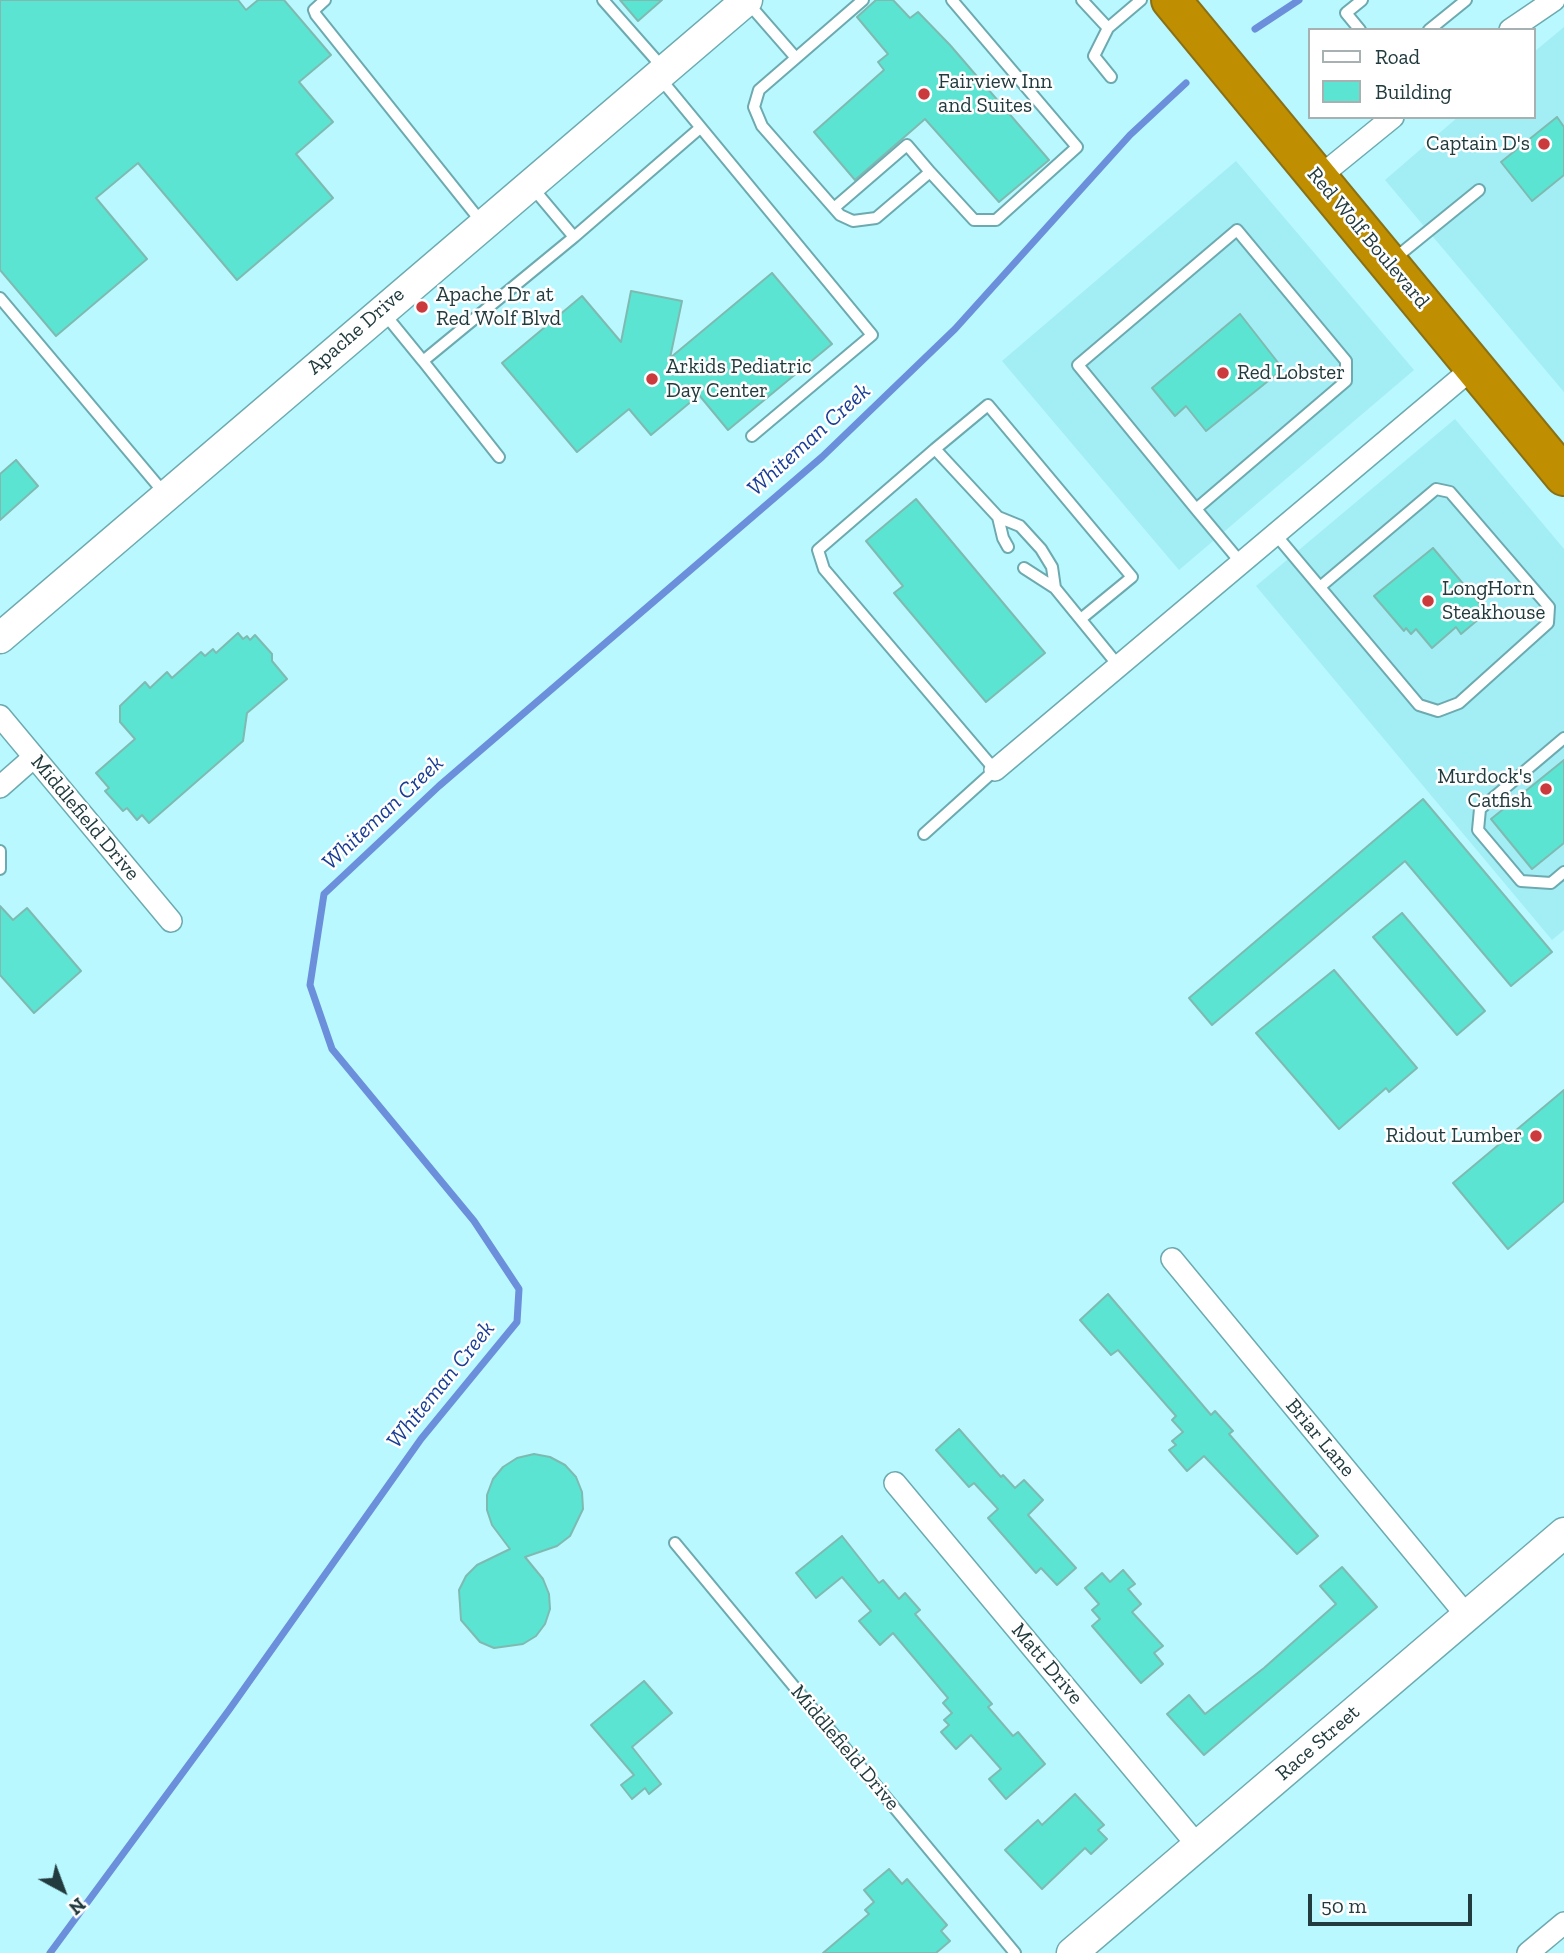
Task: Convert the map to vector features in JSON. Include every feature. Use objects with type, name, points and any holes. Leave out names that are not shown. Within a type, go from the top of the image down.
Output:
[{"type":"highway","name":"Red Wolf Boulevard","points":[[1171,0],[1474,367],[1560,465]]},
{"type":"street","name":"Apache Drive","points":[[0,638],[747,0]]},
{"type":"street","points":[[1513,28],[1554,0]]},
{"type":"street","points":[[1318,178],[1391,119]]},
{"type":"street","points":[[995,770],[1117,664],[1242,564],[1474,367]]},
{"type":"street","name":"Middlefield Drive","points":[[0,716],[171,921]]},
{"type":"street","points":[[0,787],[34,757]]},
{"type":"street","name":"Briar Lane","points":[[1172,1259],[1467,1616]]},
{"type":"street","name":"Matt Drive","points":[[895,1483],[1198,1846]]},
{"type":"street","name":"Race Street","points":[[1072,1953],[1564,1533]]},
{"type":"street","points":[[1528,1953],[1564,1923]]},
{"type":"lane","points":[[324,0],[314,10],[316,15],[483,224]]},
{"type":"lane","points":[[603,0],[663,74],[700,128],[872,335],[752,436]]},
{"type":"lane","points":[[747,0],[796,58]]},
{"type":"lane","points":[[863,0],[759,90],[754,107],[762,126],[840,215],[853,221],[876,218],[930,172]]},
{"type":"lane","points":[[834,208],[907,145],[974,220],[996,220],[1077,147],[953,0]]},
{"type":"lane","points":[[1082,0],[1108,27]]},
{"type":"lane","points":[[1111,77],[1094,57],[1108,27],[1141,0]]},
{"type":"lane","points":[[1358,28],[1346,13],[1362,0]]},
{"type":"lane","points":[[1431,28],[1466,0]]},
{"type":"lane","points":[[423,361],[700,128]]},
{"type":"lane","points":[[530,184],[573,237]]},
{"type":"lane","points":[[1389,263],[1479,190]]},
{"type":"lane","points":[[1196,509],[1346,381],[1346,361],[1237,230],[1077,365],[1196,509],[1242,564]]},
{"type":"lane","points":[[0,298],[167,496]]},
{"type":"lane","points":[[381,310],[499,457]]},
{"type":"lane","points":[[924,834],[995,770],[824,569],[818,550],[988,405],[1132,578],[1082,618]]},
{"type":"lane","points":[[935,449],[998,517],[1020,526],[1041,549],[1052,567],[1055,588]]},
{"type":"lane","points":[[1276,535],[1419,705],[1438,711],[1459,703],[1548,623],[1549,607],[1450,492],[1436,489],[1320,587]]},
{"type":"lane","points":[[998,517],[1003,538],[1009,547]]},
{"type":"lane","points":[[1024,568],[1055,588],[1117,664]]},
{"type":"lane","points":[[1564,737],[1480,809],[1478,831],[1521,881],[1551,883],[1564,872]]},
{"type":"lane","points":[[0,851],[0,869]]},
{"type":"lane","name":"Middlefield Drive","points":[[675,1543],[1015,1953]]},
{"type":"shaded area","points":[[1564,27],[1564,392],[1385,180],[1456,119],[1536,119],[1536,50]]},
{"type":"shaded area","points":[[1236,161],[1414,370],[1179,570],[1002,361]]},
{"type":"shaded area","points":[[1455,419],[1564,549],[1564,930],[1552,940],[1256,586]]},
{"type":"building","points":[[0,0],[238,0],[246,10],[258,0],[284,0],[331,55],[299,82],[333,122],[296,154],[333,198],[237,280],[138,163],[96,198],[147,259],[56,336],[0,270]]},
{"type":"building","points":[[620,0],[662,0],[638,21]]},
{"type":"building","name":"Fairview Inn and Suites","points":[[876,0],[893,0],[910,18],[918,12],[1049,160],[999,202],[925,119],[855,180],[814,132],[884,70],[878,62],[888,54],[857,17]]},
{"type":"building","name":"Captain D's","points":[[1557,117],[1564,127],[1564,175],[1532,201],[1501,162]]},
{"type":"building","name":"Arkids Pediatric Day Center","points":[[772,273],[832,344],[728,430],[699,395],[651,435],[629,409],[577,452],[502,363],[582,296],[621,342],[631,291],[682,301],[670,358]]},
{"type":"building","name":"Red Lobster","points":[[1240,314],[1283,369],[1206,431],[1186,406],[1175,416],[1152,388]]},
{"type":"building","points":[[16,460],[38,486],[0,520],[0,474]]},
{"type":"building","points":[[916,499],[1045,653],[986,702],[894,593],[903,586],[866,541]]},
{"type":"building","name":"LongHorn Steakhouse","points":[[1433,548],[1481,605],[1474,611],[1480,618],[1461,634],[1456,627],[1432,648],[1416,629],[1411,634],[1406,628],[1404,631],[1374,596]]},
{"type":"building","points":[[238,633],[243,639],[247,636],[250,640],[255,635],[272,654],[272,661],[287,679],[247,713],[243,741],[149,823],[142,815],[137,820],[127,808],[123,811],[105,791],[109,788],[96,773],[135,739],[120,722],[120,706],[145,682],[150,688],[167,672],[172,678],[201,652],[205,656],[213,649],[216,653]]},
{"type":"building","name":"Murdock's Catfish","points":[[1564,760],[1564,843],[1532,869],[1491,819]]},
{"type":"building","points":[[1423,799],[1552,952],[1511,986],[1405,861],[1212,1025],[1189,998]]},
{"type":"building","points":[[0,906],[13,920],[27,908],[81,971],[34,1013],[0,975]]},
{"type":"building","points":[[1402,913],[1485,1011],[1457,1035],[1373,937]]},
{"type":"building","points":[[1334,970],[1417,1068],[1389,1092],[1386,1088],[1339,1129],[1256,1033]]},
{"type":"building","name":"Ridout Lumber","points":[[1564,1090],[1564,1201],[1508,1249],[1453,1183]]},
{"type":"building","points":[[1108,1294],[1211,1415],[1215,1411],[1233,1431],[1229,1434],[1318,1536],[1297,1554],[1204,1456],[1187,1471],[1169,1450],[1176,1445],[1172,1441],[1183,1432],[1172,1420],[1176,1416],[1118,1350],[1111,1355],[1080,1320]]},
{"type":"building","points":[[959,1429],[1001,1477],[1003,1475],[1015,1488],[1024,1480],[1043,1500],[1028,1515],[1076,1568],[1057,1585],[1041,1568],[1036,1573],[988,1518],[998,1509],[974,1483],[969,1487],[936,1450]]},
{"type":"building","points":[[534,1454],[550,1457],[565,1465],[576,1477],[582,1492],[583,1509],[570,1536],[557,1546],[525,1557],[543,1579],[549,1594],[550,1609],[545,1624],[536,1636],[523,1644],[494,1648],[480,1642],[461,1620],[459,1590],[466,1576],[477,1565],[510,1549],[492,1525],[487,1510],[487,1495],[493,1479],[503,1467],[517,1458]]},
{"type":"building","points":[[842,1536],[879,1583],[883,1580],[899,1599],[905,1593],[920,1610],[915,1614],[992,1704],[988,1707],[1013,1736],[1018,1732],[1045,1764],[1006,1799],[989,1779],[1001,1769],[971,1735],[956,1749],[941,1732],[949,1725],[944,1720],[952,1713],[943,1703],[948,1698],[893,1633],[880,1645],[859,1621],[871,1611],[842,1577],[816,1598],[796,1573]]},
{"type":"building","points":[[1342,1567],[1377,1607],[1204,1755],[1167,1714],[1189,1695],[1205,1714],[1264,1668],[1336,1604],[1320,1586]]},
{"type":"building","points":[[1123,1570],[1135,1584],[1128,1589],[1141,1604],[1132,1612],[1163,1646],[1154,1653],[1163,1664],[1141,1683],[1092,1626],[1100,1619],[1092,1610],[1099,1604],[1085,1588],[1102,1573],[1110,1582]]},
{"type":"building","points":[[644,1681],[672,1713],[632,1747],[661,1784],[649,1794],[645,1788],[632,1799],[621,1785],[634,1775],[591,1725]]},
{"type":"building","points":[[1075,1794],[1104,1825],[1098,1830],[1107,1839],[1091,1854],[1085,1848],[1042,1889],[1005,1850],[1038,1820],[1042,1825]]},
{"type":"building","points":[[889,1869],[902,1884],[907,1879],[947,1925],[941,1931],[950,1941],[936,1953],[823,1953],[869,1914],[865,1910],[874,1902],[864,1890]]},
{"type":"waterway","name":"Whiteman Creek","points":[[1255,29],[1299,0]]},
{"type":"waterway","name":"Whiteman Creek","points":[[50,1953],[229,1710],[421,1439],[517,1322],[519,1289],[474,1221],[332,1049],[310,985],[324,894],[439,786],[822,457],[955,329],[1130,135],[1186,83]]},
{"type":"place","name":"Fairview Inn and Suites","points":[[924,94]]},
{"type":"place","name":"Captain D's","points":[[1544,144]]},
{"type":"place","name":"Apache Dr at Red Wolf Blvd","points":[[422,307]]},
{"type":"place","name":"Red Lobster","points":[[1223,373]]},
{"type":"place","name":"Arkids Pediatric Day Center","points":[[652,379]]},
{"type":"place","name":"LongHorn Steakhouse","points":[[1428,601]]},
{"type":"place","name":"Murdock's Catfish","points":[[1546,789]]},
{"type":"place","name":"Ridout Lumber","points":[[1536,1136]]}]
